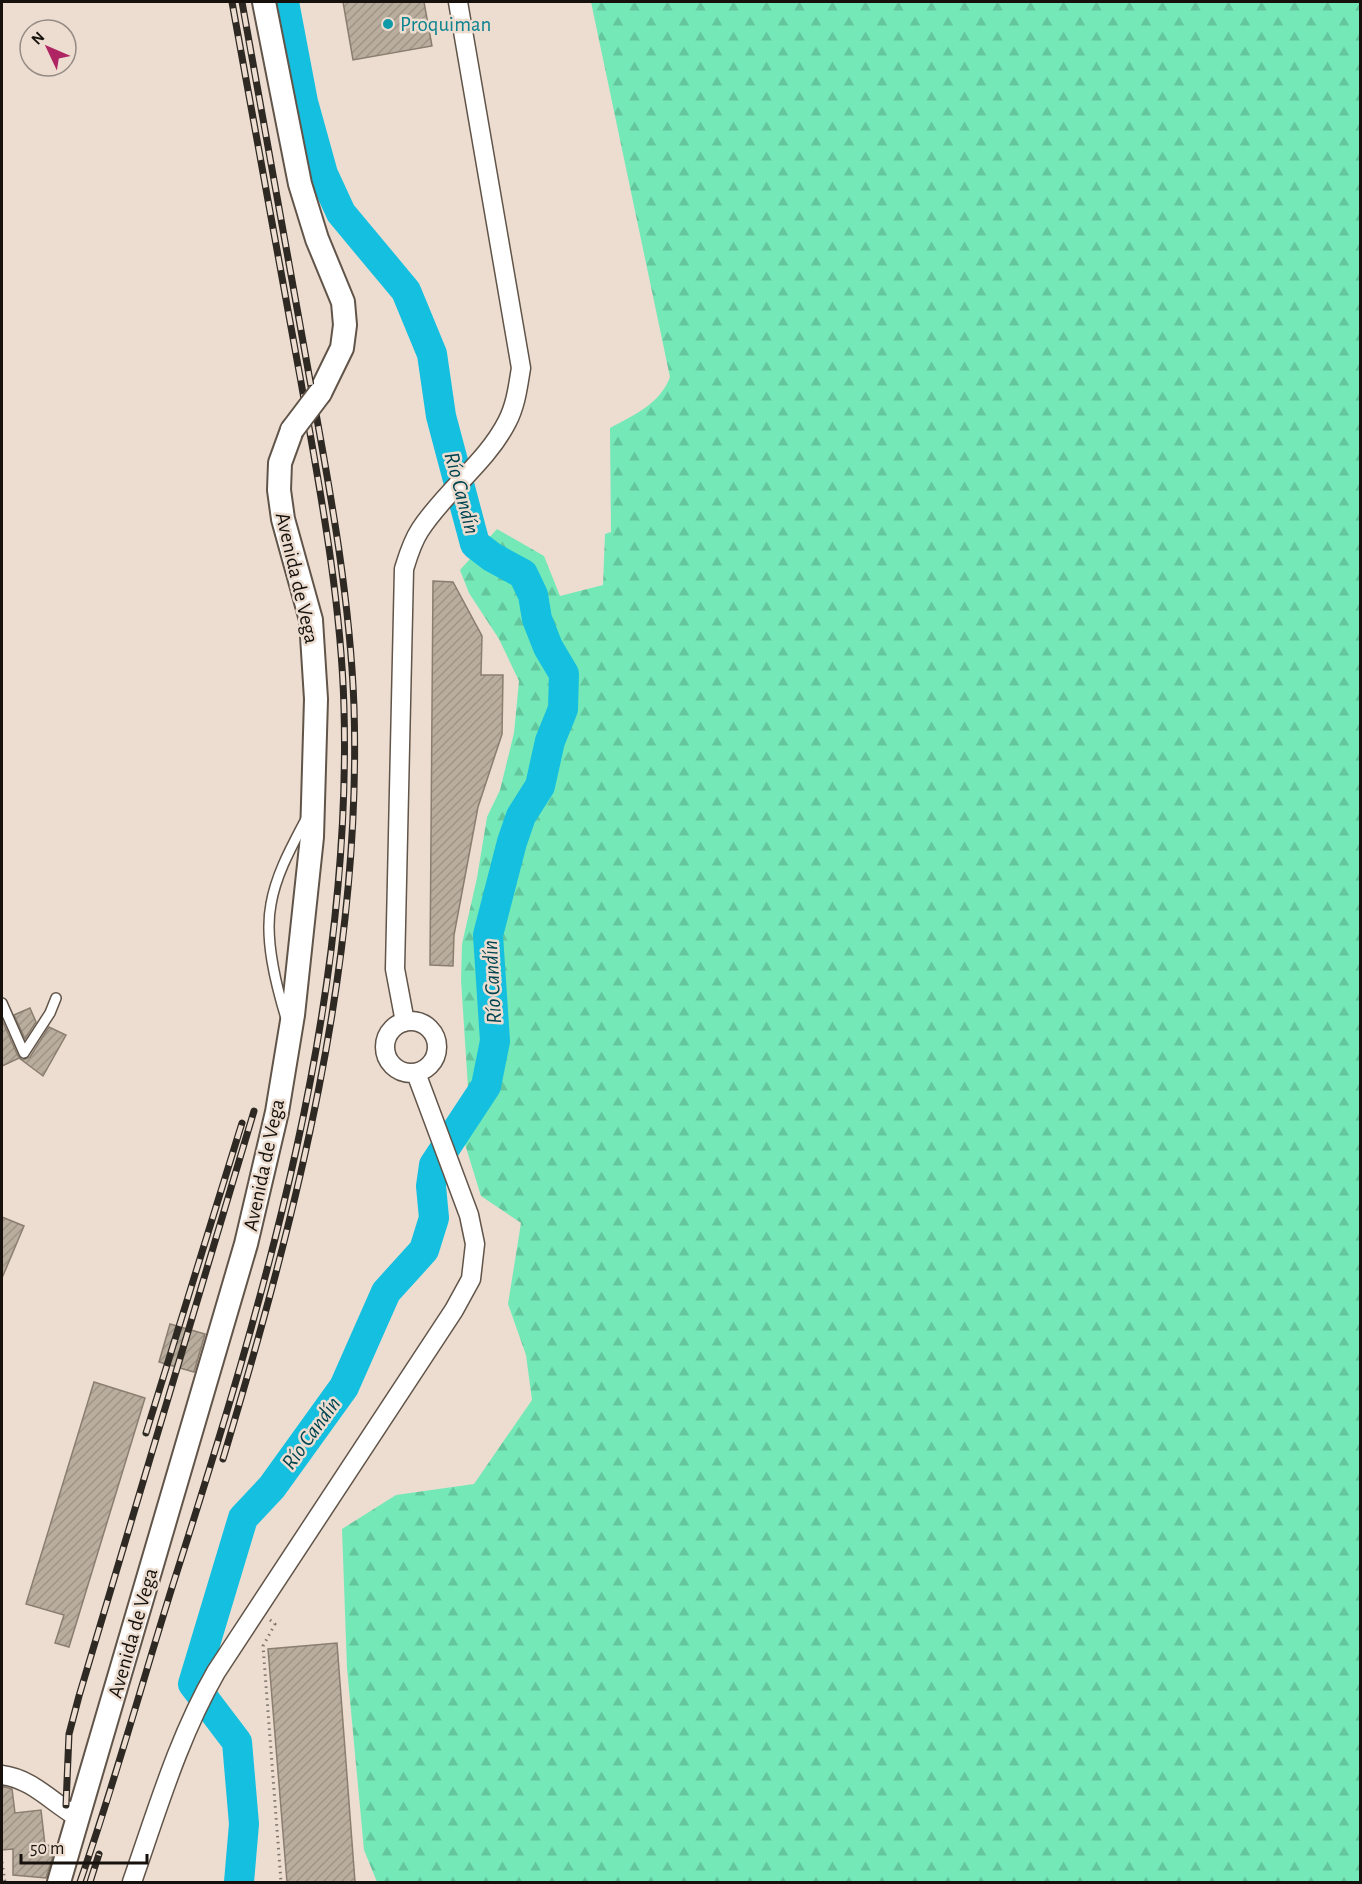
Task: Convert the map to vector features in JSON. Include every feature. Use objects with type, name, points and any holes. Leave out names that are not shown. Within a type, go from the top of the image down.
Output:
[{"type":"street","name":"Avenida de Vega","points":[[59,1882],[246,1244],[277,1112],[304,924],[313,806],[316,699],[311,621],[283,519],[279,490],[280,463],[292,430],[321,393],[342,348],[345,326],[343,302],[317,239],[300,184],[264,2]]},
{"type":"street","points":[[405,1022],[395,969],[401,596],[404,569],[418,533],[492,445],[507,422],[516,399],[521,368],[458,2]]},
{"type":"street","points":[[405,1022],[414,1022],[430,1030],[437,1046],[431,1063],[416,1073],[400,1071],[393,1067],[385,1053],[387,1037],[398,1025],[405,1022]]},
{"type":"street","points":[[132,1882],[187,1728],[216,1672],[454,1310],[471,1279],[475,1244],[459,1189],[416,1073]]},
{"type":"street","points":[[2,1775],[18,1778],[45,1793],[79,1818]]},
{"type":"lane","points":[[290,1030],[281,1003],[271,948],[270,905],[283,863],[313,806]]},
{"type":"lane","points":[[2,1003],[24,1053],[50,1013],[56,998]]},
{"type":"path","points":[[258,1608],[275,1624],[263,1646],[281,1882]]},
{"type":"path","points":[[2,1863],[5,1882]]},
{"type":"green space","points":[[591,2],[1360,2],[1360,1882],[377,1882],[364,1850],[347,1668],[342,1529],[396,1495],[474,1484],[532,1400],[526,1355],[508,1304],[521,1223],[481,1196],[464,1141],[468,1087],[461,980],[462,944],[477,878],[487,817],[500,790],[514,733],[519,681],[499,639],[469,593],[460,570],[497,529],[544,556],[560,596],[603,585],[605,534],[611,532],[610,428],[653,402],[660,395],[670,377]]},
{"type":"building","name":"Proquiman","points":[[343,2],[424,2],[432,46],[353,60]]},
{"type":"building","points":[[433,581],[453,582],[482,636],[481,675],[503,675],[502,734],[478,807],[454,935],[453,966],[430,965]]},
{"type":"building","points":[[30,1008],[36,1022],[25,1039],[14,1015]]},
{"type":"building","points":[[2,1020],[18,1056],[23,1060],[30,1057],[49,1027],[66,1035],[43,1076],[19,1058],[2,1066]]},
{"type":"building","points":[[2,1217],[24,1226],[2,1278]]},
{"type":"building","points":[[170,1324],[205,1334],[194,1372],[159,1362]]},
{"type":"building","points":[[94,1382],[145,1398],[69,1647],[55,1643],[64,1615],[26,1604]]},
{"type":"building","points":[[337,1643],[355,1882],[287,1882],[268,1649]]},
{"type":"building","points":[[2,1786],[12,1789],[15,1813],[41,1810],[45,1845],[56,1846],[46,1878],[13,1875],[13,1849],[2,1850]]},
{"type":"waterway","name":"Río Candín","points":[[239,1882],[244,1824],[237,1742],[193,1684],[243,1518],[272,1487],[344,1387],[386,1292],[424,1250],[434,1218],[431,1186],[434,1165],[486,1086],[495,1041],[488,935],[512,842],[521,816],[540,786],[550,741],[563,709],[564,674],[548,647],[537,619],[533,595],[523,574],[492,557],[475,544],[441,416],[432,354],[406,291],[341,213],[323,174],[303,102],[284,2]]},
{"type":"railway","points":[[80,1882],[208,1472],[270,1258],[296,1149],[318,1040],[334,930],[343,819],[342,667],[329,545],[232,2]]},
{"type":"railway","points":[[223,1459],[275,1275],[299,1182],[319,1088],[335,993],[347,898],[354,803],[352,665],[338,540],[242,2]]},
{"type":"railway","points":[[66,1805],[69,1734],[79,1696],[254,1111]]},
{"type":"railway","points":[[146,1433],[242,1123]]},
{"type":"railway","points":[[90,1882],[99,1854]]},
{"type":"place","name":"Proquiman","points":[[388,24]]}]
